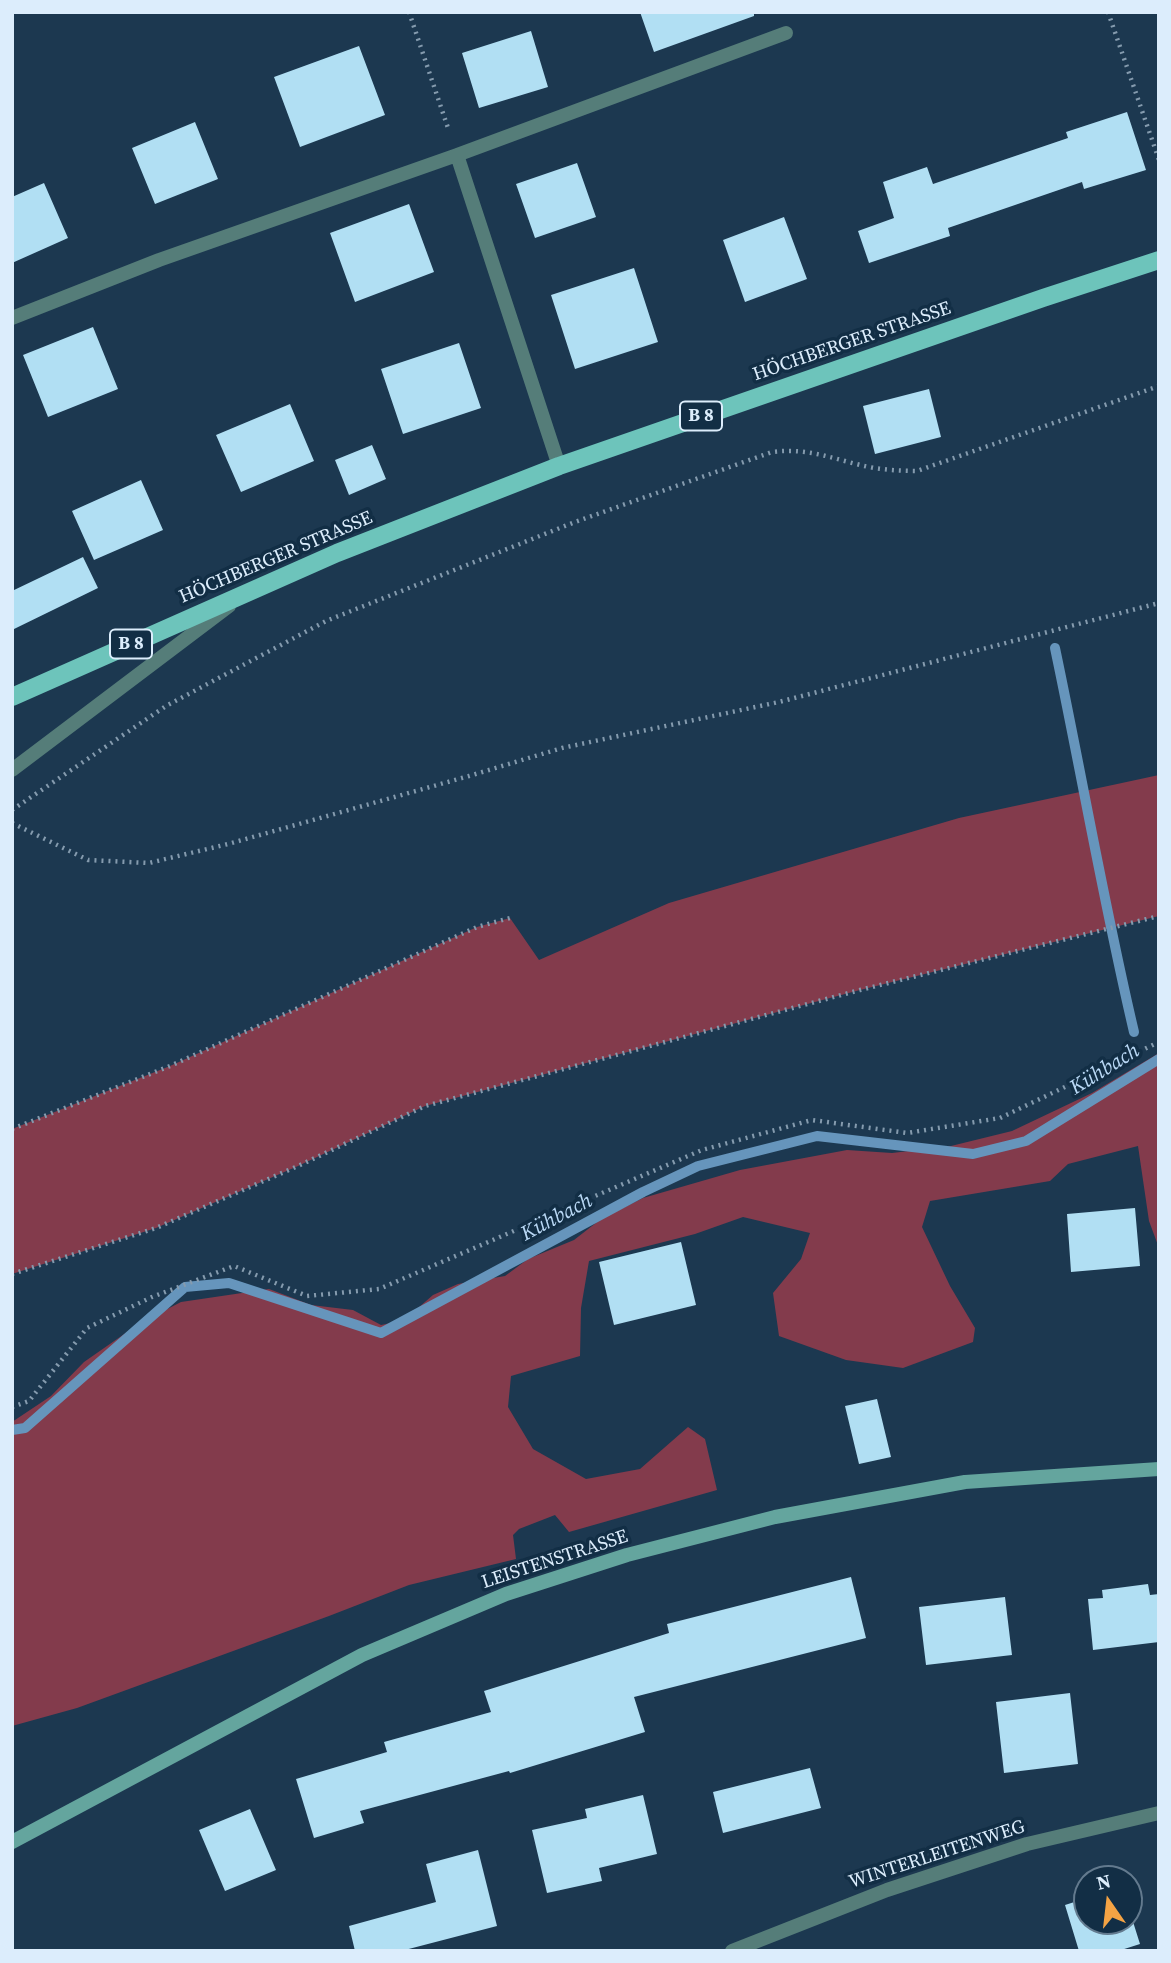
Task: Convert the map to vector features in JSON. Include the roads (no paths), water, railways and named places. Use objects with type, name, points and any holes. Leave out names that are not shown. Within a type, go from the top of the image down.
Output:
[{"type":"main road","name":"HÖCHBERGER STRASSE","points":[[12,697],[337,553],[559,466],[1030,302],[1159,260]]},
{"type":"main road","name":"LEISTENSTRASSE","points":[[12,1842],[362,1655],[518,1590],[627,1555],[789,1515],[965,1482],[1159,1469]]},
{"type":"street","points":[[12,318],[159,260],[457,155],[786,33]]},
{"type":"street","points":[[457,155],[559,466]]},
{"type":"street","points":[[12,771],[250,590]]},
{"type":"street","name":"WINTERLEITENWEG","points":[[732,1951],[887,1890],[1027,1844],[1159,1813]]},
{"type":"waterway","points":[[1055,648],[1134,1032]]},
{"type":"waterway","name":"Kühbach","points":[[12,1430],[25,1428],[185,1287],[229,1283],[381,1333],[643,1192],[698,1166],[817,1136],[973,1154],[1026,1141],[1159,1059]]}]
